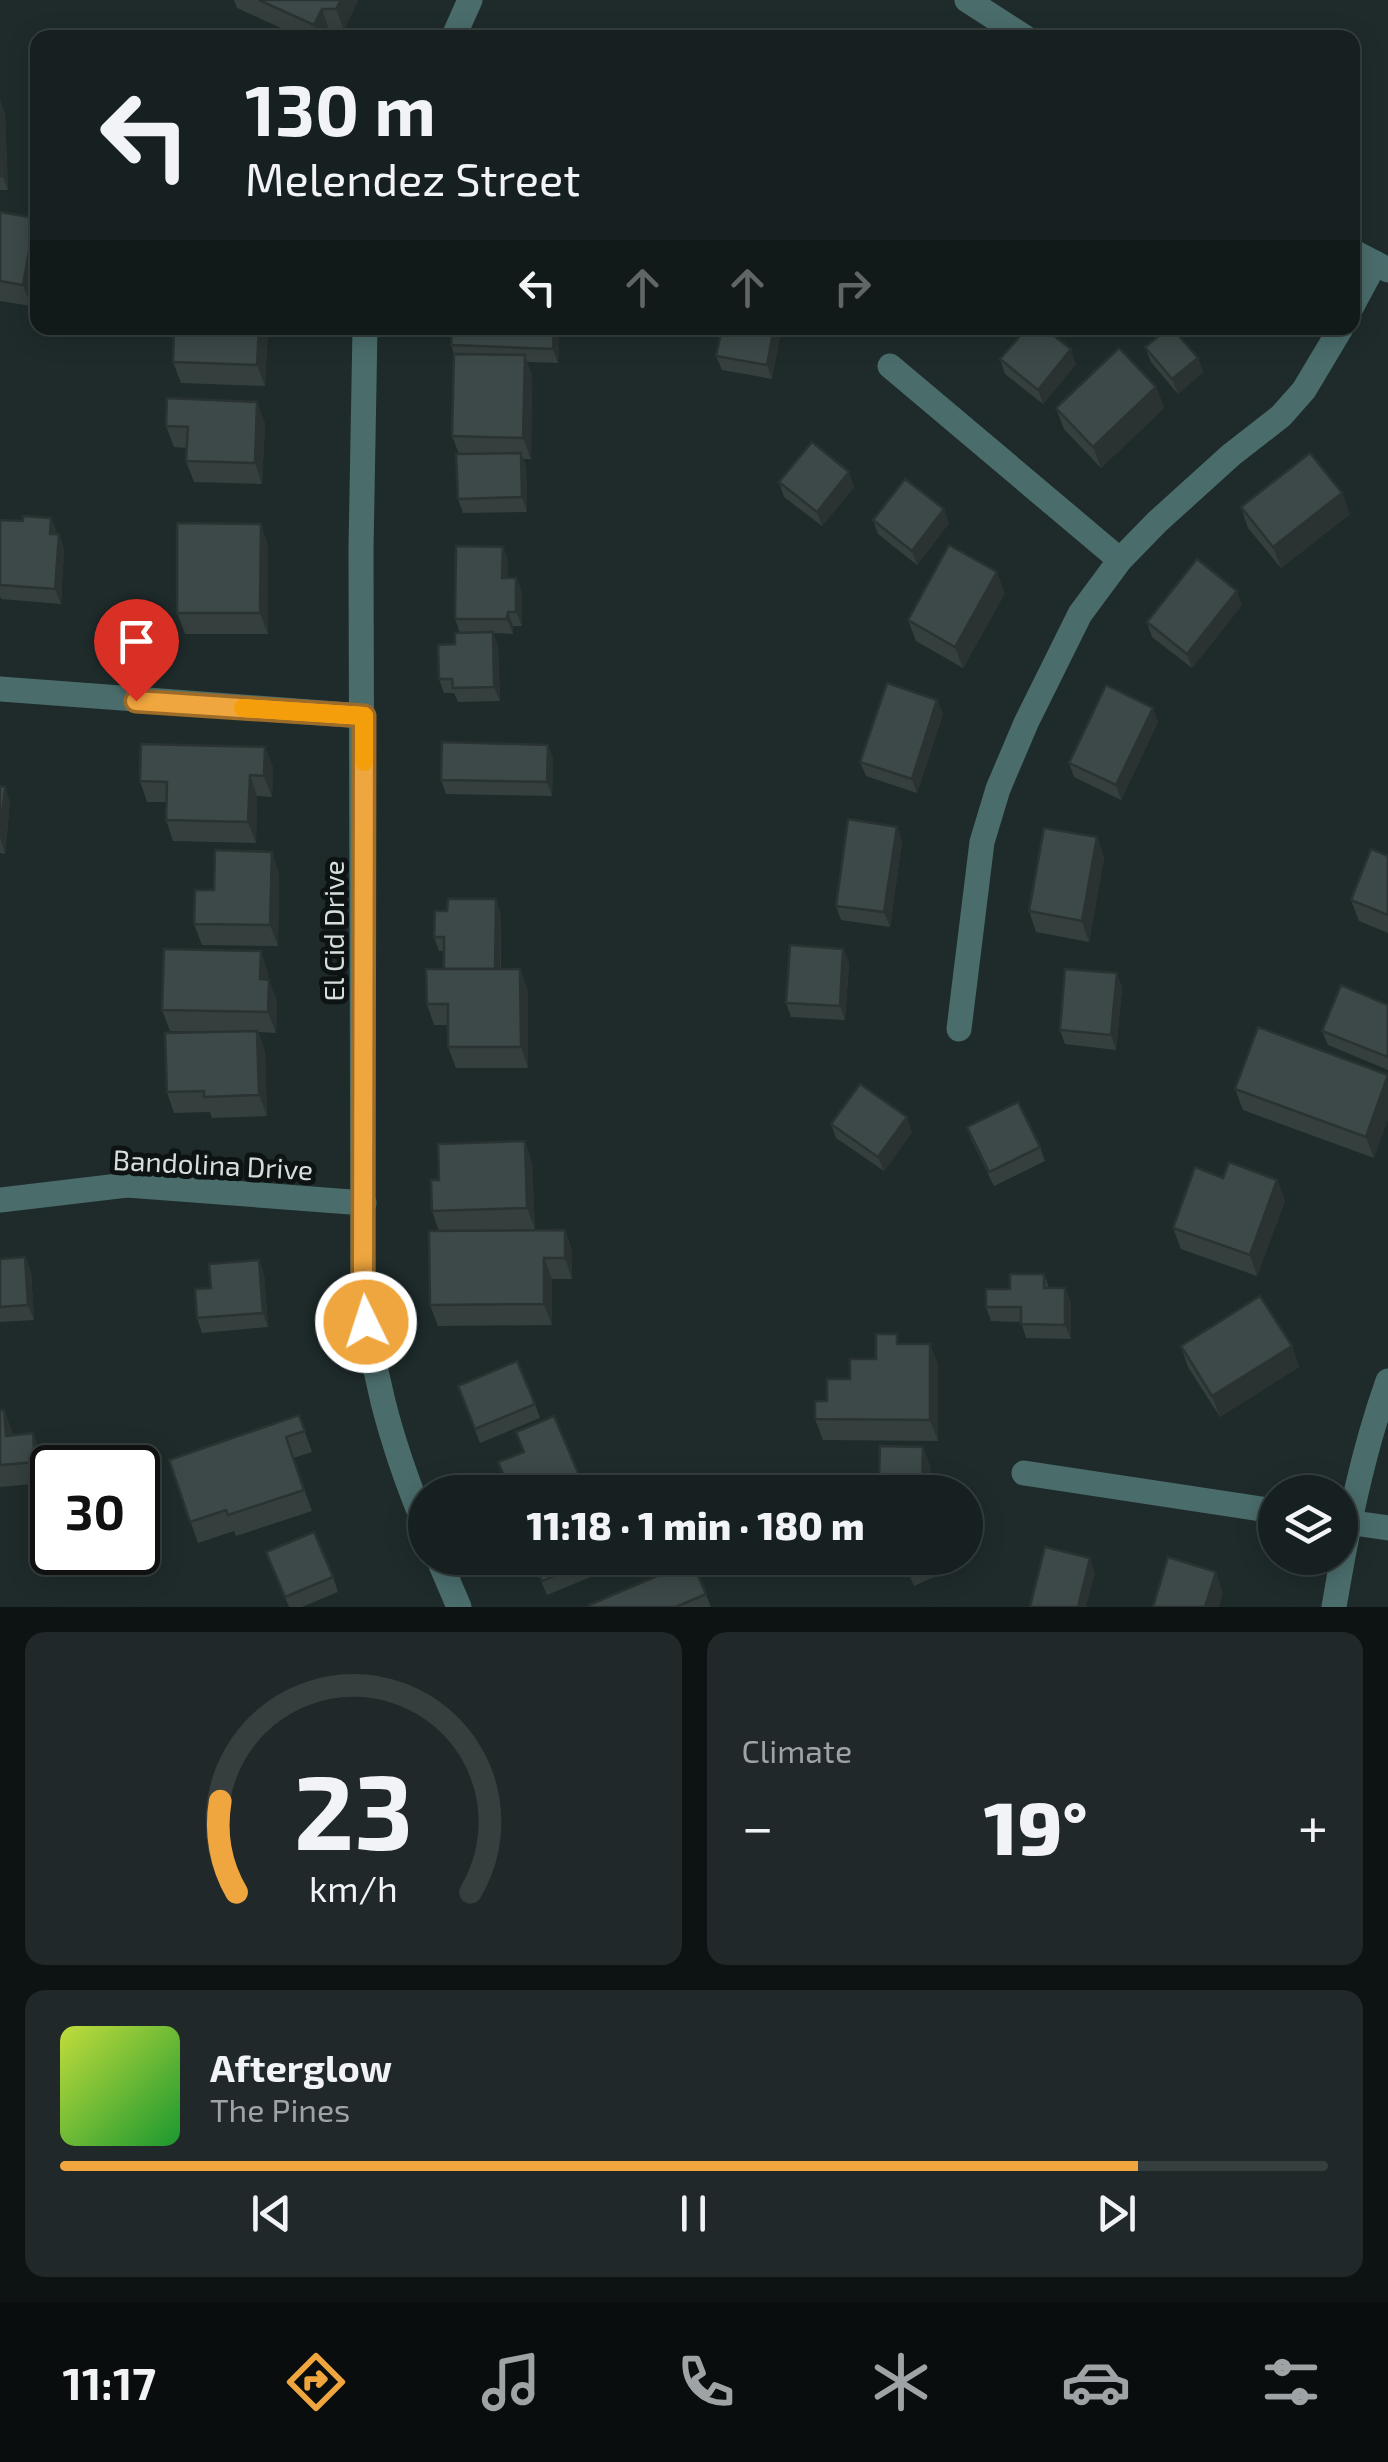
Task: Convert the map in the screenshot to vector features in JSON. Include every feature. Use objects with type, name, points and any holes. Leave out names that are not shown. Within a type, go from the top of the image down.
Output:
[{"type":"street","points":[[456,30],[470,0]]},
{"type":"street","points":[[967,0],[1014,30]]},
{"type":"street","points":[[1360,288],[1372,261]]},
{"type":"street","name":"El Cid Drive","points":[[365,335],[361,548],[365,1306],[377,1385],[408,1485]]},
{"type":"street","points":[[959,1028],[982,842],[998,789],[1026,723],[1080,614],[1120,560],[1231,454],[1281,416],[1304,390],[1337,335]]},
{"type":"street","points":[[890,366],[1120,560]]},
{"type":"street","points":[[0,689],[364,716]]},
{"type":"street","name":"Bandolina Drive","points":[[0,1200],[127,1184],[364,1204]]},
{"type":"street","points":[[1358,1475],[1388,1381]]},
{"type":"street","points":[[1024,1474],[1258,1508]]},
{"type":"street","points":[[1358,1524],[1388,1528]]},
{"type":"street","points":[[445,1575],[459,1607]]},
{"type":"street","points":[[1334,1607],[1338,1575]]},
{"type":"building","points":[[259,0],[341,0],[336,9],[322,9],[314,25]]},
{"type":"building","points":[[0,101],[3,176],[0,176]]},
{"type":"building","points":[[0,212],[30,217],[23,285],[0,281]]},
{"type":"building","points":[[174,335],[259,335],[257,365],[173,362]]},
{"type":"building","points":[[452,335],[554,335],[553,349],[451,345]]},
{"type":"building","points":[[720,335],[773,335],[767,365],[716,356]]},
{"type":"building","points":[[1021,335],[1053,335],[1071,349],[1038,390],[1000,359]]},
{"type":"building","points":[[1160,335],[1178,335],[1198,358],[1172,379],[1145,347]]},
{"type":"building","points":[[1119,348],[1156,387],[1093,447],[1056,408]]},
{"type":"building","points":[[454,354],[525,355],[523,438],[452,436]]},
{"type":"building","points":[[167,398],[257,402],[255,463],[186,461],[188,427],[166,426]]},
{"type":"building","points":[[812,442],[849,472],[817,512],[779,482]]},
{"type":"building","points":[[521,453],[522,497],[458,499],[456,454]]},
{"type":"building","points":[[1310,453],[1342,493],[1273,547],[1241,507]]},
{"type":"building","points":[[905,479],[944,509],[912,551],[873,520]]},
{"type":"building","points":[[23,516],[51,518],[50,534],[59,534],[55,589],[0,585],[0,520],[23,521]]},
{"type":"building","points":[[177,523],[261,524],[260,613],[177,613]]},
{"type":"building","points":[[949,545],[997,572],[955,647],[908,620]]},
{"type":"building","points":[[456,546],[503,547],[502,578],[516,578],[516,612],[508,612],[507,619],[455,619]]},
{"type":"building","points":[[1197,559],[1237,591],[1187,654],[1147,622]]},
{"type":"building","points":[[493,632],[494,687],[453,688],[452,679],[439,679],[438,645],[455,644],[455,633]]},
{"type":"building","points":[[887,683],[937,700],[912,779],[860,762]]},
{"type":"building","points":[[1106,685],[1153,708],[1116,785],[1069,763]]},
{"type":"building","points":[[442,742],[548,745],[547,782],[441,780]]},
{"type":"building","points":[[141,744],[265,747],[264,776],[250,775],[248,822],[166,820],[167,782],[140,781]]},
{"type":"building","points":[[0,786],[5,787],[0,837]]},
{"type":"building","points":[[848,819],[897,827],[884,912],[836,906]]},
{"type":"building","points":[[1044,828],[1097,837],[1082,921],[1029,911]]},
{"type":"building","points":[[1371,849],[1388,856],[1388,915],[1351,900]]},
{"type":"building","points":[[215,850],[272,852],[270,925],[194,924],[195,890],[214,890]]},
{"type":"building","points":[[448,899],[496,899],[495,969],[444,969],[444,937],[434,937],[435,911],[447,911]]},
{"type":"building","points":[[790,945],[843,949],[840,1006],[786,1003]]},
{"type":"building","points":[[164,949],[261,951],[260,979],[269,980],[268,1012],[162,1010]]},
{"type":"building","points":[[426,969],[520,969],[521,1047],[448,1047],[448,1004],[427,1004]]},
{"type":"building","points":[[1065,969],[1117,973],[1111,1035],[1060,1030]]},
{"type":"building","points":[[1341,985],[1388,1005],[1388,1057],[1322,1031]]},
{"type":"building","points":[[1258,1027],[1388,1075],[1366,1137],[1235,1089]]},
{"type":"building","points":[[257,1031],[259,1095],[204,1097],[204,1091],[167,1092],[165,1033]]},
{"type":"building","points":[[860,1084],[907,1117],[878,1157],[831,1124]]},
{"type":"building","points":[[1018,1102],[1040,1147],[989,1172],[967,1127]]},
{"type":"building","points":[[525,1141],[527,1208],[432,1211],[431,1180],[439,1180],[438,1144]]},
{"type":"building","points":[[1229,1162],[1277,1180],[1250,1255],[1173,1228],[1195,1167],[1223,1178]]},
{"type":"building","points":[[565,1230],[565,1258],[544,1258],[544,1304],[430,1305],[429,1231]]},
{"type":"building","points":[[25,1257],[28,1305],[0,1307],[0,1259]]},
{"type":"building","points":[[259,1260],[263,1313],[197,1318],[195,1289],[211,1288],[209,1264]]},
{"type":"building","points":[[1010,1274],[1044,1274],[1044,1288],[1065,1288],[1065,1325],[1021,1324],[1021,1307],[986,1307],[986,1289],[1010,1289]]},
{"type":"building","points":[[1260,1296],[1292,1346],[1212,1396],[1181,1346]]},
{"type":"building","points":[[876,1334],[897,1334],[897,1344],[930,1344],[930,1420],[815,1419],[815,1401],[827,1401],[827,1379],[850,1379],[850,1359],[876,1359]]},
{"type":"building","points":[[517,1361],[535,1404],[475,1429],[458,1386]]},
{"type":"building","points":[[4,1410],[6,1436],[33,1433],[30,1462],[0,1465],[0,1411]]},
{"type":"building","points":[[299,1415],[305,1431],[286,1437],[304,1490],[228,1515],[226,1510],[190,1522],[169,1460]]},
{"type":"building","points":[[554,1416],[579,1475],[504,1475],[498,1462],[524,1452],[516,1432]]},
{"type":"building","points":[[880,1446],[923,1447],[922,1475],[879,1475]]},
{"type":"building","points":[[314,1532],[333,1577],[285,1597],[266,1552]]},
{"type":"building","points":[[1045,1547],[1090,1558],[1078,1607],[1030,1607]]},
{"type":"building","points":[[1168,1557],[1216,1572],[1205,1607],[1153,1607]]},
{"type":"building","points":[[659,1575],[698,1575],[706,1594],[676,1607],[589,1605]]},
{"type":"slow traffic","points":[[243,708],[364,716],[364,762]]},
{"type":"route","points":[[136,701],[364,716],[366,1322]]}]
